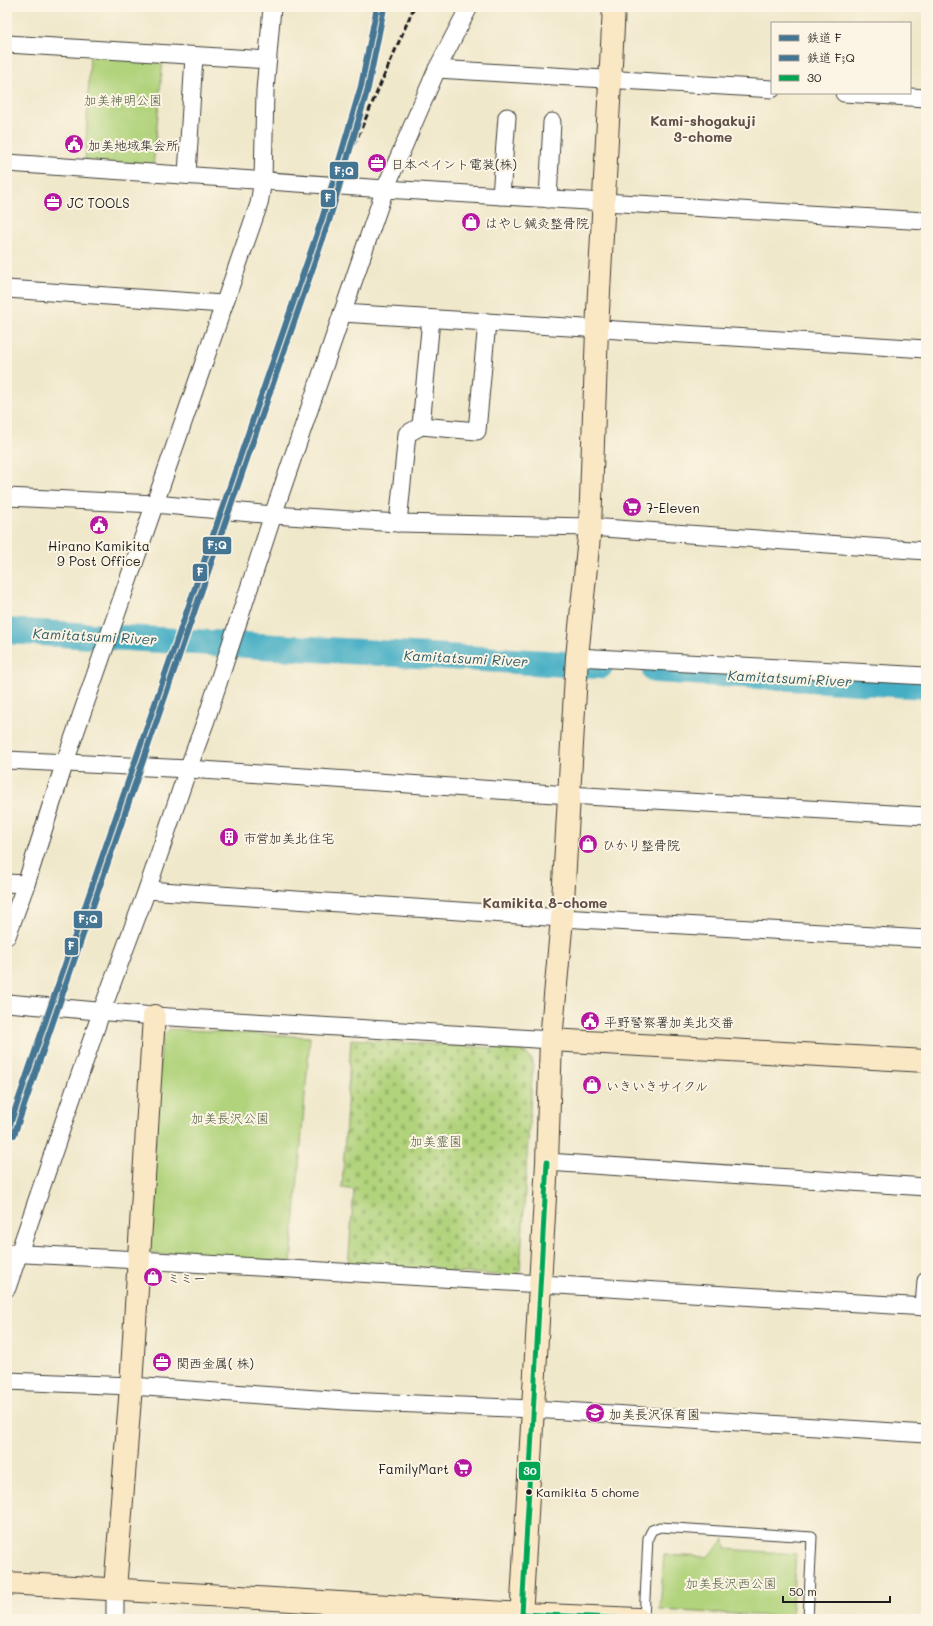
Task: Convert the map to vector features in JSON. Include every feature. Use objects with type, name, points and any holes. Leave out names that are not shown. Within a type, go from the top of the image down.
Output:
[{"type":"street","points":[[7,936],[26,884],[65,762],[259,204],[263,180],[265,91],[272,7]]},
{"type":"street","points":[[7,1288],[13,1254],[147,890],[206,720],[272,516],[385,189],[437,69],[469,7]]},
{"type":"street","points":[[521,1616],[541,1284],[551,1040],[562,918],[577,663],[590,527],[597,330],[614,7]]},
{"type":"street","points":[[7,44],[268,60]]},
{"type":"street","points":[[187,175],[194,56]]},
{"type":"street","points":[[437,69],[771,89]]},
{"type":"street","points":[[860,94],[926,98]]},
{"type":"street","points":[[501,196],[507,118]]},
{"type":"street","points":[[548,199],[552,122]]},
{"type":"street","points":[[7,163],[385,189],[926,221]]},
{"type":"street","points":[[7,289],[224,304]]},
{"type":"street","points":[[342,313],[597,330],[926,349]]},
{"type":"street","points":[[421,426],[431,319]]},
{"type":"street","points":[[398,523],[407,434],[421,426],[477,431],[487,322]]},
{"type":"street","points":[[7,497],[155,504],[272,516],[398,523],[590,527],[926,551]]},
{"type":"street","points":[[577,663],[926,676]]},
{"type":"street","points":[[7,760],[188,769],[569,795],[926,816]]},
{"type":"street","points":[[7,883],[26,884]]},
{"type":"street","points":[[147,890],[562,918],[926,939]]},
{"type":"street","points":[[7,1003],[102,1010],[154,1016],[926,1061]]},
{"type":"street","points":[[115,1619],[154,1016]]},
{"type":"street","points":[[547,1162],[926,1187]]},
{"type":"street","points":[[13,1254],[139,1260],[925,1307],[926,1281]]},
{"type":"street","points":[[7,1381],[131,1386],[346,1401],[533,1409],[926,1434]]},
{"type":"street","points":[[7,1583],[521,1616],[638,1619]]},
{"type":"lane","points":[[644,1619],[648,1538],[652,1530],[660,1527],[812,1537],[808,1619]]},
{"type":"green space","name":"加美神明公園","points":[[90,55],[163,59],[153,168],[85,164]]},
{"type":"green space","name":"加美長沢公園","points":[[170,1029],[310,1037],[291,1262],[153,1254],[148,1251],[162,1036]]},
{"type":"green space","name":"加美霊園","points":[[351,1039],[523,1050],[533,1061],[520,1272],[516,1276],[348,1266],[354,1190],[342,1188]]},
{"type":"green space","name":"加美長沢西公園","points":[[725,1539],[726,1549],[796,1554],[791,1617],[660,1610],[664,1555],[707,1557]]},
{"type":"waterway","name":"Kamitatsumi River","points":[[7,631],[600,666]]},
{"type":"waterway","name":"Kamitatsumi River","points":[[655,670],[926,686]]},
{"type":"railway","points":[[322,219],[414,7]]},
{"type":"rail line","name":"F","points":[[7,1133],[322,219],[361,86],[377,7]]},
{"type":"rail line","name":"F;Q","points":[[14,1135],[329,221],[368,88],[384,8]]},
{"type":"transit line","name":"30","points":[[522,1614],[547,1162]]},
{"type":"transit line","name":"30","points":[[522,1614],[638,1619]]},
{"type":"place","name":"加美地域集会所","points":[[74,144]]},
{"type":"place","name":"日本ペイント電装(株)","points":[[377,163]]},
{"type":"place","name":"JC TOOLS","points":[[53,202]]},
{"type":"place","name":"はやし鍼灸整骨院","points":[[471,222]]},
{"type":"place","name":"7-Eleven","points":[[632,507]]},
{"type":"place","name":"Hirano Kamikita 9 Post Office","points":[[99,525]]},
{"type":"place","name":"市営加美北住宅","points":[[229,837]]},
{"type":"place","name":"ひかり整骨院","points":[[588,844]]},
{"type":"place","name":"平野警察署加美北交番","points":[[590,1021]]},
{"type":"place","name":"いきいきサイクル","points":[[592,1085]]},
{"type":"place","name":"ミミー","points":[[153,1277]]},
{"type":"place","name":"関西金属( 株)","points":[[162,1362]]},
{"type":"place","name":"加美長沢保育園","points":[[595,1413]]},
{"type":"place","name":"FamilyMart","points":[[463,1468]]},
{"type":"place","name":"Kamikita 5 chome","points":[[529,1492]]},
{"type":"district","name":"Kami-shogakuji 3-chome","points":[[703,128]]},
{"type":"district","name":"Kamikita 8-chome","points":[[545,902]]}]
